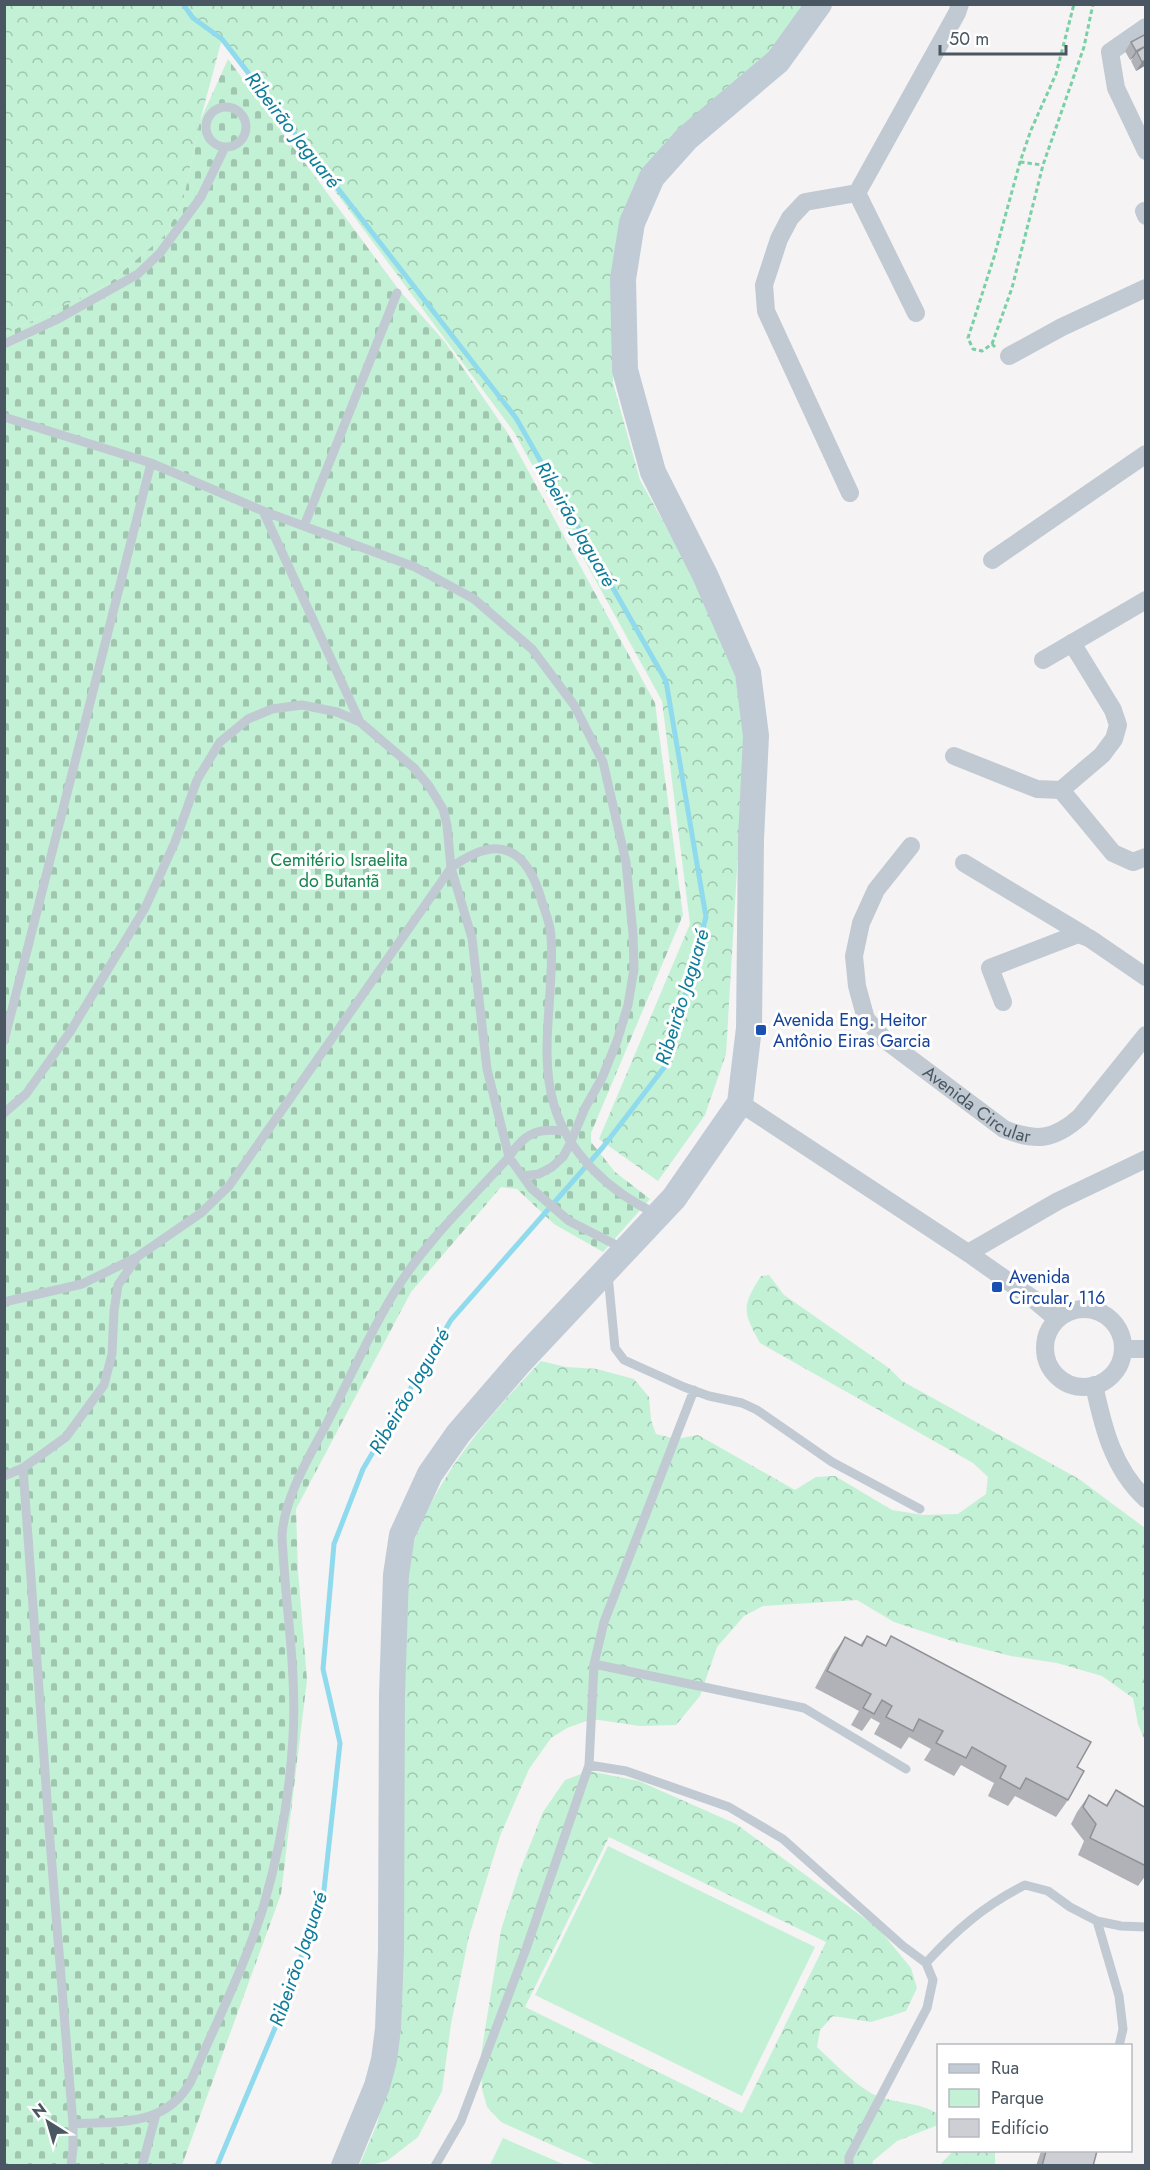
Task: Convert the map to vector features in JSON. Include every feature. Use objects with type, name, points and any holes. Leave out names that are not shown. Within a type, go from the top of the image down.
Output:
[{"type":"main road","points":[[344,2166],[377,2086],[384,2060],[388,2029],[391,1951],[392,1684],[396,1575],[402,1535],[430,1474],[458,1434],[520,1362],[674,1198],[740,1103],[749,1028],[751,839],[756,736],[748,673],[705,575],[653,472],[625,370],[623,279],[632,223],[652,177],[687,138],[778,61],[819,4]]},
{"type":"street","points":[[857,193],[960,4]]},
{"type":"street","points":[[1146,27],[1110,52],[1116,88],[1146,151]]},
{"type":"street","points":[[857,193],[916,313]]},
{"type":"street","points":[[850,493],[766,311],[764,285],[779,239],[790,218],[805,202],[857,193]]},
{"type":"street","points":[[1009,356],[1062,327],[1146,288]]},
{"type":"street","points":[[992,560],[1146,454]]},
{"type":"street","points":[[1043,660],[1146,600]]},
{"type":"street","points":[[954,756],[1037,789],[1061,790],[1101,755],[1114,739],[1118,725],[1113,710],[1072,643]]},
{"type":"street","points":[[1061,790],[1113,853],[1133,862],[1146,857]]},
{"type":"street","name":"Avenida Circular","points":[[911,846],[876,890],[861,923],[854,956],[857,986],[866,1019],[884,1039],[1004,1129],[1019,1136],[1040,1138],[1067,1128],[1080,1117],[1146,1035]]},
{"type":"street","points":[[964,863],[1084,935],[1146,977]]},
{"type":"street","points":[[1004,1002],[990,968],[1077,934],[1084,935]]},
{"type":"street","points":[[740,1103],[968,1253],[1032,1298],[1057,1319]]},
{"type":"street","points":[[968,1253],[1058,1201],[1146,1159]]},
{"type":"street","points":[[1094,1310],[1106,1316],[1115,1325],[1121,1336],[1123,1349],[1114,1372],[1105,1380],[1082,1387],[1069,1384],[1058,1377],[1050,1367],[1045,1355],[1045,1342],[1049,1330],[1057,1319],[1075,1311],[1094,1310]]},
{"type":"street","points":[[1123,1349],[1146,1349]]},
{"type":"street","points":[[1094,1385],[1115,1458],[1137,1491],[1146,1499]]},
{"type":"lane","points":[[4,344],[56,320],[138,274],[160,253],[201,197],[225,147],[243,139],[247,127],[243,114],[225,106],[213,111],[206,123],[206,130],[213,142],[225,147]]},
{"type":"lane","points":[[304,526],[397,294]]},
{"type":"lane","points":[[4,417],[151,464],[263,511],[415,567],[474,599],[532,649],[574,705],[603,762],[626,862],[634,969],[628,1005],[617,1041],[570,1144],[563,1156],[552,1167],[539,1174],[524,1176]]},
{"type":"lane","points":[[4,1041],[151,464]]},
{"type":"lane","points":[[263,511],[360,722]]},
{"type":"lane","points":[[4,1113],[26,1094],[70,1032],[145,908],[175,842],[197,780],[220,742],[248,719],[272,709],[302,705],[337,712],[360,722],[414,768],[443,809],[447,825],[451,868],[472,938],[486,1069],[509,1157],[531,1188],[569,1221],[627,1250]]},
{"type":"lane","points":[[4,1302],[82,1284],[137,1257],[201,1213],[229,1186],[451,868],[481,850],[497,848],[510,851],[519,858],[537,884],[551,934],[553,973],[547,1062],[553,1104],[563,1131],[581,1157],[610,1184],[659,1215]]},
{"type":"lane","points":[[73,2124],[134,2120],[156,2114],[176,2103],[183,2094],[218,2019],[260,1917],[281,1831],[290,1773],[294,1713],[282,1546],[286,1509],[311,1453],[394,1293],[427,1246],[509,1157],[518,1143],[531,1134],[547,1129],[563,1131]]},
{"type":"lane","points":[[4,1476],[23,1468],[66,1437],[104,1385],[112,1354],[118,1285],[137,1257]]},
{"type":"lane","points":[[607,1270],[615,1348],[624,1360],[709,1396],[742,1403],[758,1410],[832,1462],[920,1509]]},
{"type":"lane","points":[[435,2166],[461,2121],[526,1949],[589,1765],[594,1664],[604,1622],[694,1390]]},
{"type":"lane","points":[[23,1468],[73,2124],[74,2148],[71,2166]]},
{"type":"lane","points":[[594,1664],[804,1708],[906,1769]]},
{"type":"lane","points":[[589,1765],[626,1771],[729,1807],[783,1839],[903,1946],[926,1963],[933,1980],[927,2008],[849,2157],[849,2166]]},
{"type":"lane","points":[[926,1963],[951,1935],[1000,1898],[1025,1885],[1048,1891],[1070,1907],[1097,1921],[1121,1926],[1146,1927]]},
{"type":"lane","points":[[1097,1921],[1119,1996],[1123,2029],[1119,2044]]},
{"type":"lane","points":[[142,2166],[156,2114]]},
{"type":"path","points":[[1074,4],[1056,74],[1031,130],[1020,162],[994,257],[968,338],[973,349],[982,351],[992,344],[1011,288],[1043,165],[1076,75],[1093,4]]},
{"type":"path","points":[[1020,162],[1043,165]]},
{"type":"path","points":[[992,344],[1003,356],[1009,356]]},
{"type":"green space","points":[[5,5],[808,5],[778,58],[709,119],[643,208],[615,288],[613,383],[640,480],[730,641],[745,735],[726,1054],[705,1115],[658,1181],[599,1139],[690,924],[662,701],[514,432],[222,39],[200,121],[183,202],[164,236],[107,285],[5,334]]},
{"type":"green space","name":"Cemitério Israelita do Butantã","points":[[228,59],[399,290],[445,342],[507,432],[655,703],[683,915],[591,1133],[591,1142],[615,1172],[650,1199],[603,1252],[554,1224],[517,1189],[501,1187],[411,1292],[296,1509],[298,1571],[307,1680],[281,1894],[182,2165],[5,2166],[5,334],[107,285],[164,236],[183,202],[200,121]]},
{"type":"green space","points":[[769,1275],[784,1295],[889,1368],[902,1381],[1079,1479],[1145,1528],[1145,1741],[1138,1724],[1133,1698],[1102,1676],[1057,1663],[1011,1656],[952,1641],[894,1622],[857,1600],[763,1606],[744,1616],[717,1647],[700,1696],[676,1725],[640,1726],[592,1719],[567,1728],[551,1738],[529,1769],[500,1836],[469,1936],[451,2024],[442,2091],[418,2137],[387,2161],[359,2166],[377,2124],[397,2039],[403,1606],[411,1555],[426,1514],[453,1466],[486,1422],[541,1361],[566,1367],[597,1369],[634,1379],[649,1397],[651,1420],[656,1434],[676,1439],[698,1435],[795,1490],[816,1477],[835,1476],[892,1510],[923,1515],[958,1514],[986,1494],[988,1477],[973,1463],[760,1343],[747,1316],[747,1309],[750,1295],[761,1276]]},
{"type":"green space","points":[[589,1771],[639,1781],[736,1824],[879,1929],[911,1968],[917,1988],[906,2011],[871,2022],[833,2016],[820,2030],[817,2047],[860,2086],[875,2095],[916,2105],[937,2113],[937,2125],[897,2141],[873,2161],[872,2165],[599,2166],[501,2122],[487,2107],[482,2089],[481,2055],[501,1930],[519,1873],[543,1812],[565,1780]],"holes":[[[609,1837],[826,1942],[742,2113],[525,2007]]]},
{"type":"green space","points":[[608,1846],[815,1947],[742,2096],[535,1995]]},
{"type":"green space","points":[[503,2138],[565,2165],[490,2165]]},
{"type":"green space","points":[[952,2152],[995,2152],[995,2165],[940,2165]]},
{"type":"building","points":[[1146,34],[1146,46],[1136,51],[1131,42]]},
{"type":"building","points":[[1146,46],[1146,60],[1142,62],[1137,52]]},
{"type":"building","points":[[867,1636],[886,1646],[891,1636],[1091,1742],[1077,1767],[1084,1771],[1068,1800],[1026,1778],[1020,1789],[1000,1778],[1006,1766],[972,1747],[966,1758],[936,1743],[943,1731],[919,1719],[913,1731],[886,1717],[892,1706],[882,1700],[874,1714],[863,1708],[871,1694],[827,1671],[845,1637],[862,1646]]},
{"type":"building","points":[[1116,1790],[1146,1808],[1146,1866],[1090,1838],[1096,1824],[1083,1807],[1089,1795],[1107,1806]]},
{"type":"building","points":[[1046,2152],[1097,2152],[1093,2166],[1042,2166]]},
{"type":"waterway","name":"Ribeirão Jaguaré","points":[[183,4],[193,18],[222,39],[516,418],[666,681],[706,917],[666,1065],[603,1147],[451,1320],[363,1469],[334,1544],[323,1669],[340,1743],[324,1890],[283,2009],[217,2166]]},
{"type":"place","name":"Avenida Eng. Heitor Antônio Eiras Garcia","points":[[761,1030]]},
{"type":"place","name":"Avenida Circular, 116","points":[[997,1287]]}]
